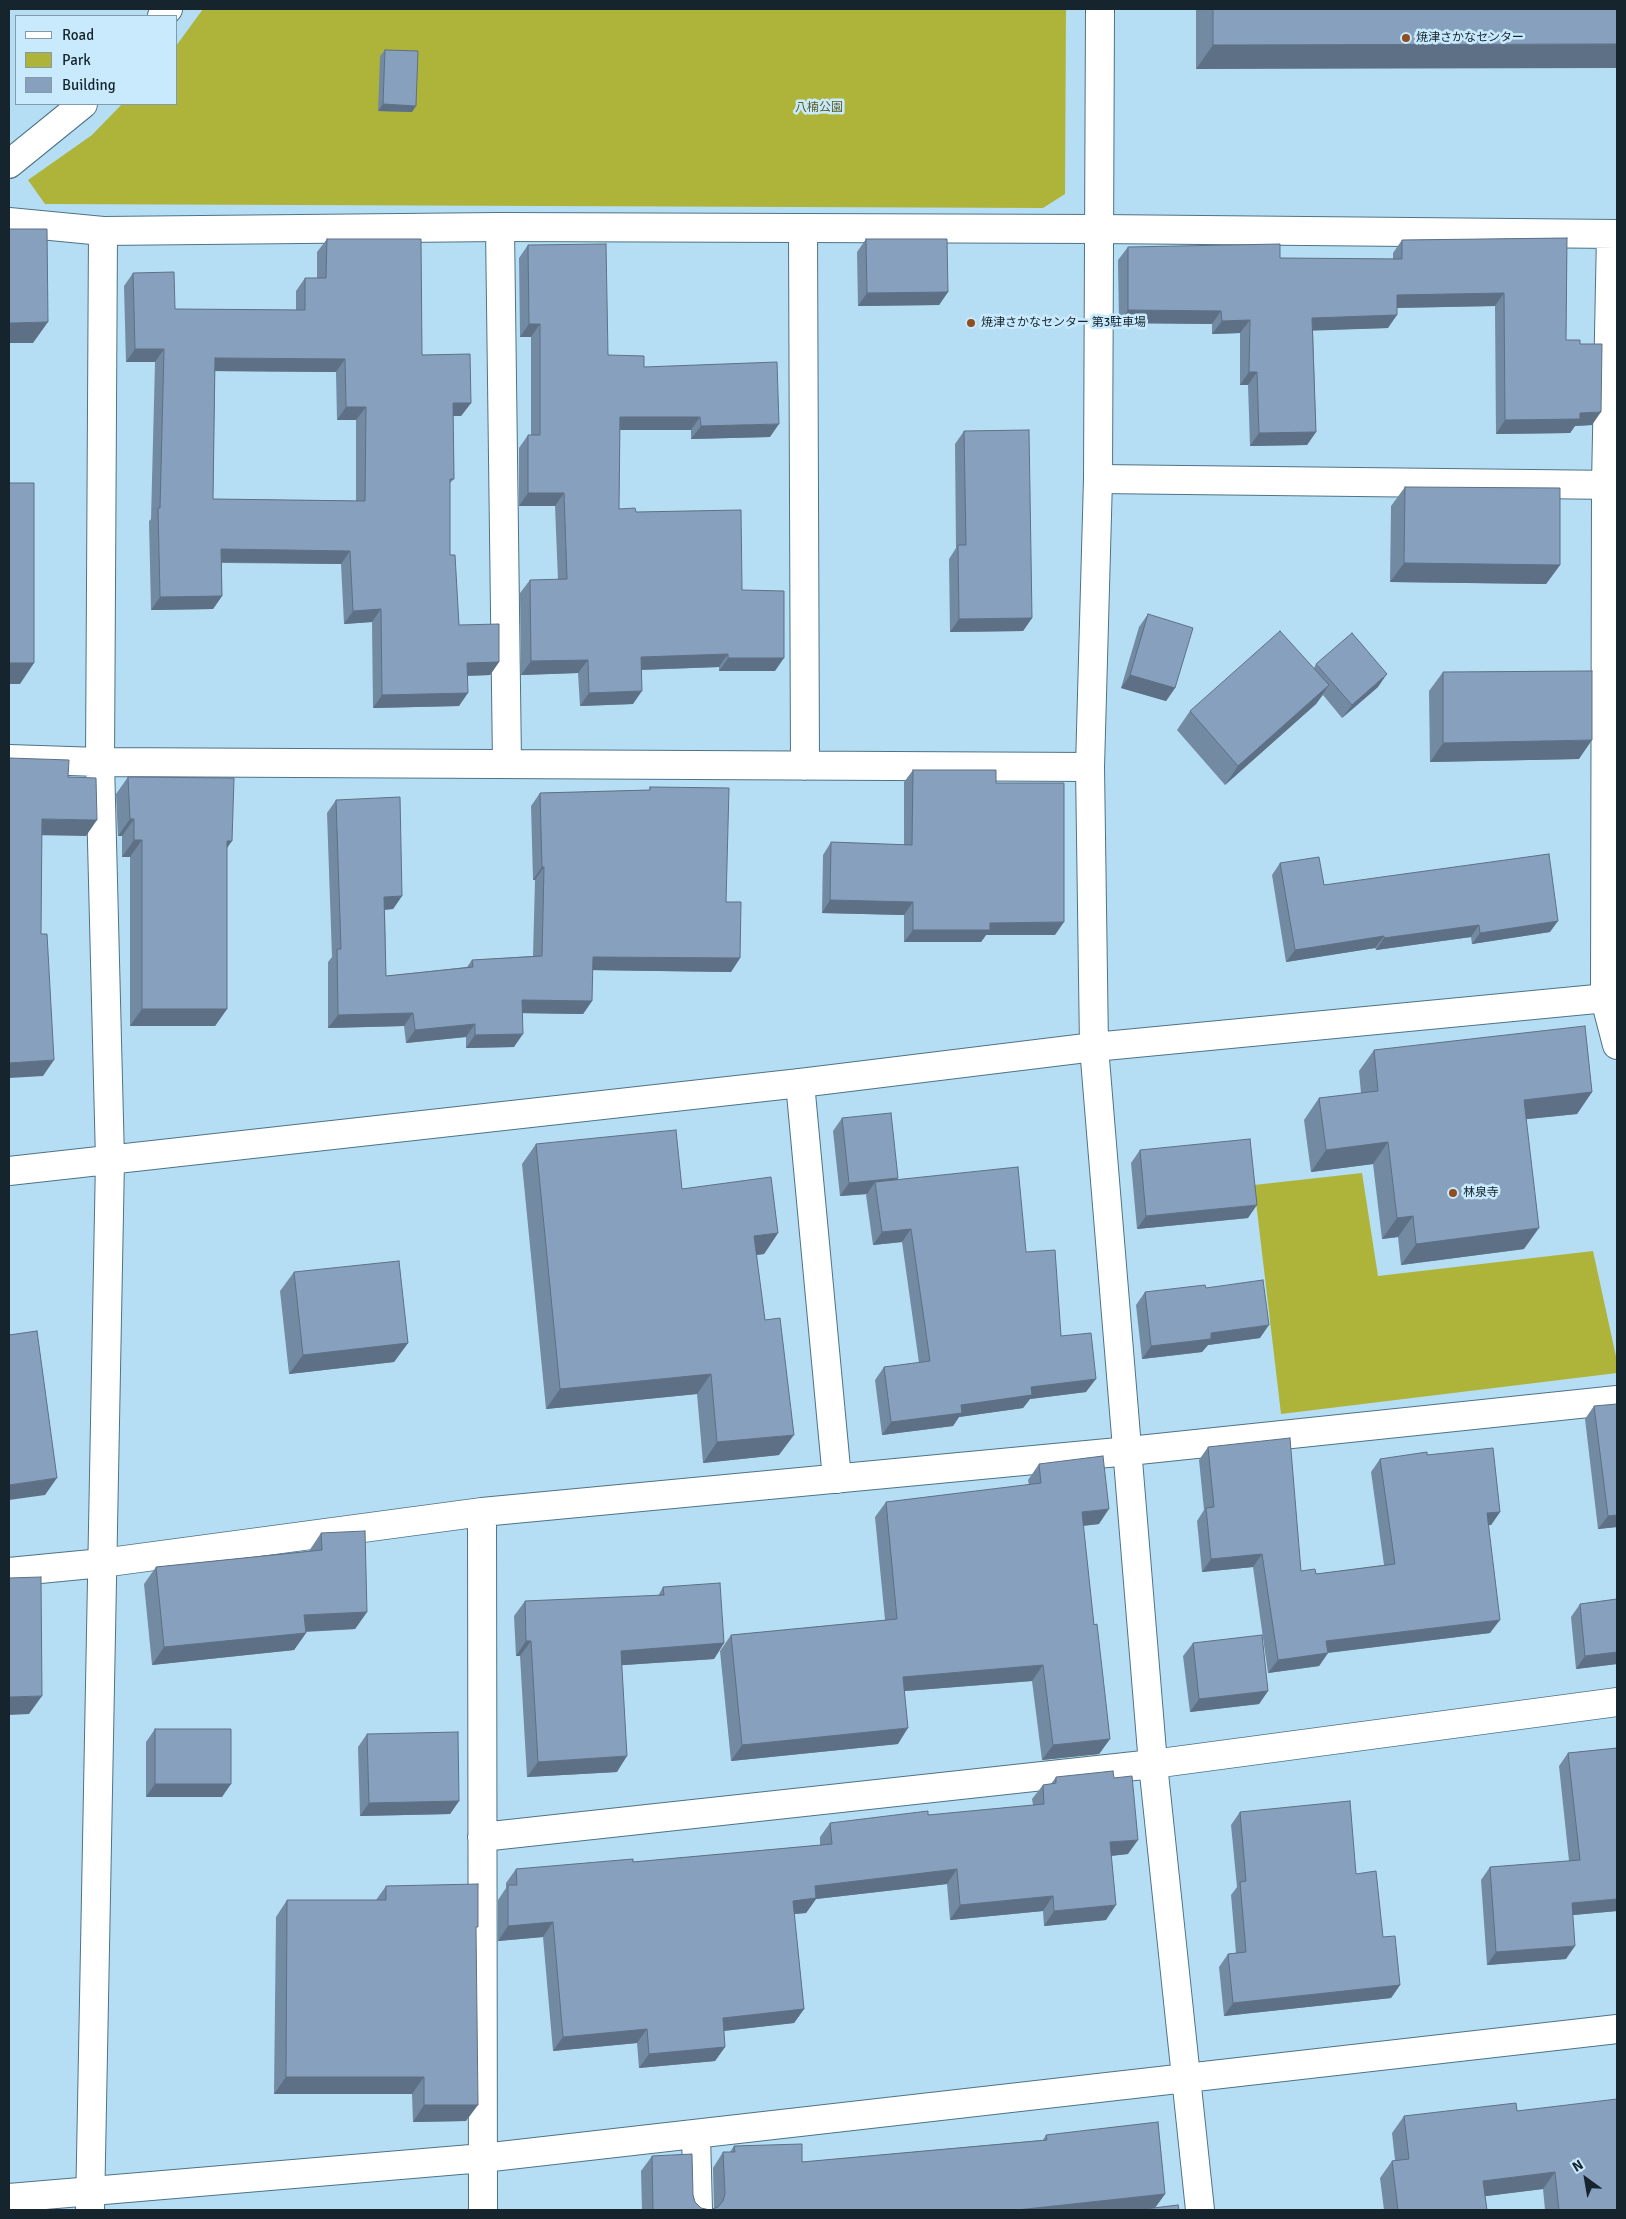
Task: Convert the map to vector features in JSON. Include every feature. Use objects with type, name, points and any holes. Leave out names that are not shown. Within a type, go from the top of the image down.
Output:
[{"type":"street","points":[[1100,9],[1098,479],[1090,767],[1094,1047],[1129,1451],[1153,1764],[1200,2210]]},
{"type":"street","points":[[9,164],[82,105]]},
{"type":"street","points":[[9,222],[102,232],[500,227],[1099,229],[1614,234],[1611,998],[1617,1045]]},
{"type":"street","points":[[500,227],[507,764]]},
{"type":"street","points":[[803,229],[805,766]]},
{"type":"street","points":[[90,2200],[110,1160],[100,762],[102,232]]},
{"type":"street","points":[[1098,479],[1612,485]]},
{"type":"street","points":[[9,759],[100,762],[1090,767]]},
{"type":"street","points":[[9,1171],[800,1083],[1094,1047],[1611,998]]},
{"type":"street","points":[[800,1083],[837,1479]]},
{"type":"street","points":[[9,1572],[102,1562],[482,1512],[1129,1451],[1617,1400]]},
{"type":"street","points":[[482,1512],[483,2210]]},
{"type":"street","points":[[482,1837],[1153,1764],[1617,1702]]},
{"type":"street","points":[[9,2198],[90,2200],[696,2135],[1185,2077],[1617,2029]]},
{"type":"street","points":[[696,2135],[698,2210]]},
{"type":"green space","name":"八楠公園","points":[[203,9],[1066,9],[1065,194],[1043,208],[45,204],[28,180],[92,135],[121,105],[178,105],[178,43]]},
{"type":"green space","points":[[1362,1173],[1378,1276],[1593,1251],[1617,1361],[1617,1373],[1281,1414],[1254,1185]]},
{"type":"building","points":[[1213,9],[1617,9],[1617,44],[1213,45]]},
{"type":"building","points":[[385,50],[418,51],[416,106],[383,104]]},
{"type":"building","points":[[9,229],[47,229],[48,322],[9,323]]},
{"type":"building","points":[[1567,238],[1566,340],[1580,340],[1580,344],[1602,344],[1601,412],[1580,413],[1580,419],[1505,420],[1504,293],[1397,295],[1397,315],[1312,318],[1316,432],[1259,433],[1257,372],[1249,372],[1250,320],[1222,321],[1221,311],[1128,310],[1128,247],[1280,244],[1280,258],[1402,259],[1402,240]]},
{"type":"building","points":[[327,239],[421,239],[422,355],[470,354],[471,403],[453,403],[454,479],[450,479],[450,555],[455,555],[459,625],[499,624],[499,662],[467,663],[468,693],[382,695],[381,609],[353,611],[350,551],[221,549],[222,596],[160,597],[158,508],[160,508],[164,349],[135,349],[133,273],[174,272],[175,309],[305,310],[305,278],[326,278]],"holes":[[[215,358],[345,359],[346,407],[366,407],[365,501],[213,499]]]},
{"type":"building","points":[[866,239],[947,239],[948,292],[867,293]]},
{"type":"building","points":[[606,244],[608,355],[644,356],[644,367],[777,362],[779,424],[701,426],[700,417],[620,417],[619,509],[635,508],[636,512],[741,510],[742,590],[784,591],[784,658],[728,658],[728,654],[641,657],[642,691],[589,693],[588,660],[531,661],[530,580],[567,579],[564,493],[528,493],[528,435],[540,435],[540,324],[529,324],[528,245]]},
{"type":"building","points":[[1029,430],[1032,618],[959,619],[958,545],[966,545],[964,431]]},
{"type":"building","points":[[9,483],[34,483],[34,663],[9,663]]},
{"type":"building","points":[[1405,487],[1560,488],[1560,565],[1404,563]]},
{"type":"building","points":[[1148,614],[1193,628],[1175,688],[1130,675]]},
{"type":"building","points":[[1280,631],[1329,685],[1238,766],[1190,711]]},
{"type":"building","points":[[1352,633],[1387,674],[1352,705],[1316,664]]},
{"type":"building","points":[[1592,671],[1592,740],[1443,743],[1443,672]]},
{"type":"building","points":[[9,758],[69,760],[68,777],[96,778],[97,820],[42,819],[41,934],[47,934],[54,1060],[9,1063]]},
{"type":"building","points":[[913,770],[996,770],[996,783],[1064,783],[1064,922],[990,923],[990,930],[913,930],[913,902],[830,900],[831,842],[912,845]]},
{"type":"building","points":[[128,777],[234,778],[232,841],[227,841],[227,1009],[142,1009],[142,840],[134,840],[134,819],[130,819]]},
{"type":"building","points":[[650,787],[729,788],[726,902],[741,902],[740,958],[593,957],[592,1001],[522,1000],[523,1034],[475,1035],[475,1024],[415,1030],[413,1013],[338,1015],[337,949],[341,949],[336,800],[400,797],[402,896],[384,897],[386,976],[473,967],[472,960],[542,956],[544,867],[542,867],[540,793],[650,790]]},
{"type":"building","points":[[1549,854],[1558,921],[1480,933],[1479,925],[1384,938],[1384,936],[1295,950],[1280,863],[1319,857],[1324,885]]},
{"type":"building","points":[[1585,1026],[1592,1092],[1524,1100],[1539,1228],[1416,1244],[1413,1216],[1397,1218],[1388,1142],[1326,1150],[1319,1098],[1378,1091],[1374,1050]]},
{"type":"building","points":[[891,1113],[898,1178],[849,1183],[842,1118]]},
{"type":"building","points":[[676,1130],[682,1189],[771,1177],[778,1233],[754,1236],[765,1320],[780,1318],[794,1435],[717,1442],[711,1374],[560,1389],[536,1144]]},
{"type":"building","points":[[1250,1139],[1257,1205],[1146,1216],[1140,1150]]},
{"type":"building","points":[[1018,1167],[1026,1252],[1055,1250],[1061,1336],[1091,1333],[1096,1379],[1031,1387],[1032,1395],[961,1405],[962,1413],[891,1422],[884,1367],[930,1361],[911,1229],[882,1232],[875,1182]]},
{"type":"building","points":[[399,1261],[408,1343],[303,1355],[294,1272]]},
{"type":"building","points":[[1263,1280],[1269,1325],[1211,1333],[1211,1339],[1151,1346],[1145,1292],[1205,1285],[1206,1288]]},
{"type":"building","points":[[37,1331],[57,1478],[9,1485],[9,1335]]},
{"type":"building","points":[[1617,1404],[1617,1515],[1608,1516],[1594,1406]]},
{"type":"building","points":[[1290,1438],[1301,1571],[1315,1569],[1316,1574],[1395,1564],[1380,1459],[1427,1452],[1427,1455],[1493,1448],[1500,1512],[1487,1513],[1500,1620],[1326,1641],[1328,1653],[1278,1660],[1262,1554],[1211,1559],[1206,1508],[1214,1507],[1208,1447]]},
{"type":"building","points":[[1103,1456],[1109,1509],[1082,1512],[1094,1625],[1097,1624],[1110,1739],[1053,1745],[1043,1665],[903,1677],[908,1728],[742,1745],[731,1635],[897,1619],[886,1502],[1041,1483],[1039,1464]]},
{"type":"building","points":[[365,1531],[367,1612],[304,1615],[306,1633],[164,1647],[156,1567],[322,1550],[321,1533]]},
{"type":"building","points":[[41,1577],[42,1696],[9,1697],[9,1578]]},
{"type":"building","points":[[720,1583],[724,1643],[621,1651],[627,1756],[538,1762],[531,1641],[526,1641],[525,1601],[664,1595],[663,1587]]},
{"type":"building","points":[[1617,1599],[1617,1652],[1585,1656],[1580,1604]]},
{"type":"building","points":[[1262,1635],[1268,1691],[1199,1699],[1193,1643]]},
{"type":"building","points":[[155,1729],[231,1729],[231,1784],[155,1784]]},
{"type":"building","points":[[458,1732],[459,1801],[369,1803],[367,1734]]},
{"type":"building","points":[[1617,1748],[1617,1899],[1572,1903],[1575,1946],[1496,1952],[1490,1867],[1580,1860],[1568,1753]]},
{"type":"building","points":[[1113,1771],[1114,1778],[1132,1776],[1138,1840],[1110,1842],[1116,1905],[1054,1911],[1053,1896],[960,1905],[957,1869],[815,1886],[816,1898],[793,1901],[804,2009],[723,2018],[725,2047],[649,2054],[647,2029],[563,2037],[553,1922],[508,1926],[508,1885],[517,1885],[516,1869],[633,1859],[633,1862],[832,1844],[830,1823],[928,1811],[928,1815],[1044,1804],[1043,1785],[1056,1783],[1056,1777]]},
{"type":"building","points":[[1350,1801],[1356,1874],[1376,1871],[1383,1937],[1395,1936],[1400,1985],[1233,2003],[1228,1954],[1246,1952],[1240,1882],[1246,1881],[1240,1812]]},
{"type":"building","points":[[478,1884],[478,1927],[476,1927],[478,2105],[424,2105],[424,2077],[286,2077],[287,1900],[386,1900],[386,1886]]},
{"type":"building","points":[[1617,2099],[1617,2210],[1559,2210],[1555,2172],[1483,2181],[1487,2210],[1398,2210],[1392,2161],[1409,2159],[1404,2116],[1516,2103],[1517,2111]]},
{"type":"building","points":[[1158,2122],[1165,2194],[1017,2210],[710,2210],[718,2207],[723,2201],[725,2194],[723,2152],[735,2152],[734,2146],[802,2144],[802,2162],[1047,2140],[1046,2135]]},
{"type":"building","points":[[692,2154],[693,2195],[695,2202],[701,2208],[710,2210],[653,2210],[652,2156]]},
{"type":"building","points":[[1178,2205],[1179,2210],[1137,2210]]},
{"type":"place","name":"焼津さかなセンター","points":[[1406,38]]},
{"type":"place","name":"焼津さかなセンター 第3駐車場","points":[[971,323]]},
{"type":"place","name":"林泉寺","points":[[1453,1193]]}]
